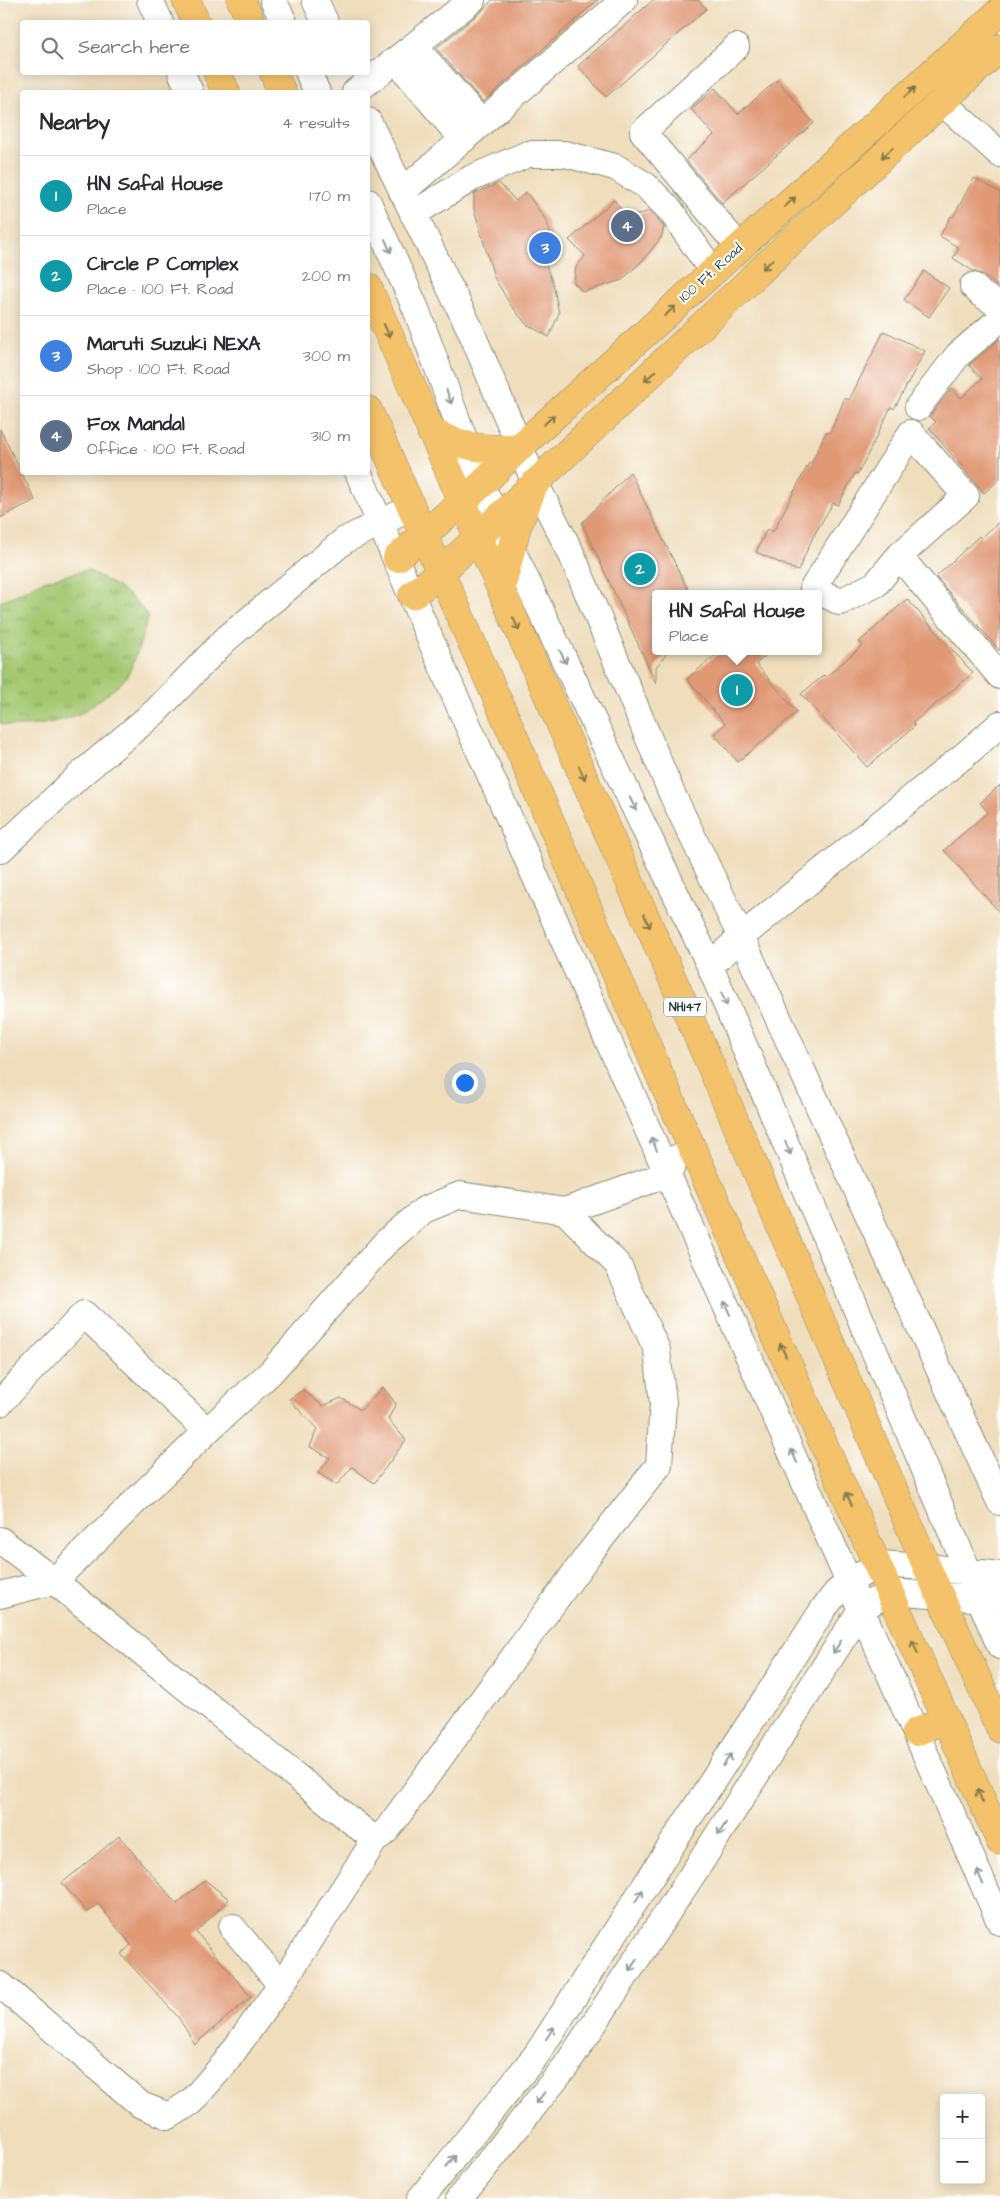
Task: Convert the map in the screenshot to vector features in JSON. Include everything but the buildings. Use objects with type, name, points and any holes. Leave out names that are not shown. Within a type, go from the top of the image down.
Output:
[{"type":"main road","points":[[186,0],[195,20]]},
{"type":"main road","points":[[242,0],[250,20]]},
{"type":"main road","name":"100 Ft. Road","points":[[397,558],[424,537],[520,447],[1000,11]]},
{"type":"main road","points":[[412,595],[488,528],[1000,48]]},
{"type":"main road","points":[[219,75],[225,90]]},
{"type":"main road","points":[[274,75],[281,90]]},
{"type":"main road","name":"NH147","points":[[370,291],[431,432],[472,493],[488,528],[501,589],[1000,1729]]},
{"type":"main road","points":[[370,414],[511,730],[686,1135],[1000,1841]]},
{"type":"main road","points":[[431,432],[466,445],[498,450],[520,447]]},
{"type":"main road","points":[[501,589],[517,527],[535,483]]},
{"type":"main road","points":[[916,1732],[946,1719]]},
{"type":"street","points":[[150,0],[159,20]]},
{"type":"street","points":[[273,0],[283,20]]},
{"type":"street","points":[[315,0],[324,20]]},
{"type":"street","points":[[358,90],[472,0]]},
{"type":"street","points":[[407,203],[472,131],[624,0]]},
{"type":"street","points":[[736,48],[643,132],[740,248]]},
{"type":"street","points":[[405,53],[472,131]]},
{"type":"street","points":[[182,75],[189,90]]},
{"type":"street","points":[[309,75],[316,90]]},
{"type":"street","points":[[347,75],[354,90]]},
{"type":"street","points":[[942,102],[1000,154]]},
{"type":"street","points":[[370,125],[470,329],[535,483],[571,554],[672,794],[741,937],[1000,1502]]},
{"type":"street","points":[[407,203],[528,154],[565,154],[615,167],[644,185],[671,211],[712,272]]},
{"type":"street","points":[[370,206],[416,309],[466,445],[472,493]]},
{"type":"street","points":[[973,286],[981,294],[1000,306]]},
{"type":"street","points":[[918,407],[958,356],[1000,319]]},
{"type":"street","points":[[816,590],[812,588],[911,433],[966,496],[899,556],[876,584],[840,602],[822,593]]},
{"type":"street","points":[[359,475],[477,745],[1000,1922]]},
{"type":"street","points":[[0,850],[80,775],[155,712],[226,640],[345,540],[412,508]]},
{"type":"street","points":[[488,528],[511,550],[710,966],[968,1572],[990,1599],[1000,1646]]},
{"type":"street","points":[[899,556],[1000,676]]},
{"type":"street","points":[[710,966],[741,937],[1000,724]]},
{"type":"street","points":[[477,745],[511,730]]},
{"type":"street","points":[[0,1595],[54,1581],[207,1431],[271,1372],[385,1243],[424,1210],[460,1195],[565,1211],[668,1174],[686,1135]]},
{"type":"street","points":[[1,1984],[142,2105],[169,2116],[192,2102],[225,2064],[281,1985],[375,1840],[387,1830],[589,1554],[659,1465],[663,1403],[658,1350],[618,1266],[565,1211]]},
{"type":"street","points":[[0,1403],[84,1314],[207,1431]]},
{"type":"street","points":[[0,1540],[54,1581],[375,1840]]},
{"type":"street","points":[[420,2199],[537,2054],[824,1608],[836,1593],[850,1581],[878,1564],[928,1567],[1000,1575]]},
{"type":"street","points":[[459,2199],[566,2066],[700,1863],[862,1608],[890,1592],[990,1599]]},
{"type":"street","points":[[232,1927],[281,1985]]},
{"type":"green space","points":[[87,570],[113,584],[136,601],[148,617],[131,668],[123,681],[82,712],[71,717],[28,726],[0,723],[0,602],[43,581]]},
{"type":"place","name":"Fox Mandal","points":[[627,226]]},
{"type":"place","name":"Maruti Suzuki NEXA","points":[[545,248]]},
{"type":"place","name":"Circle P Complex","points":[[640,569]]},
{"type":"place","name":"HN Safal House","points":[[737,690]]}]
